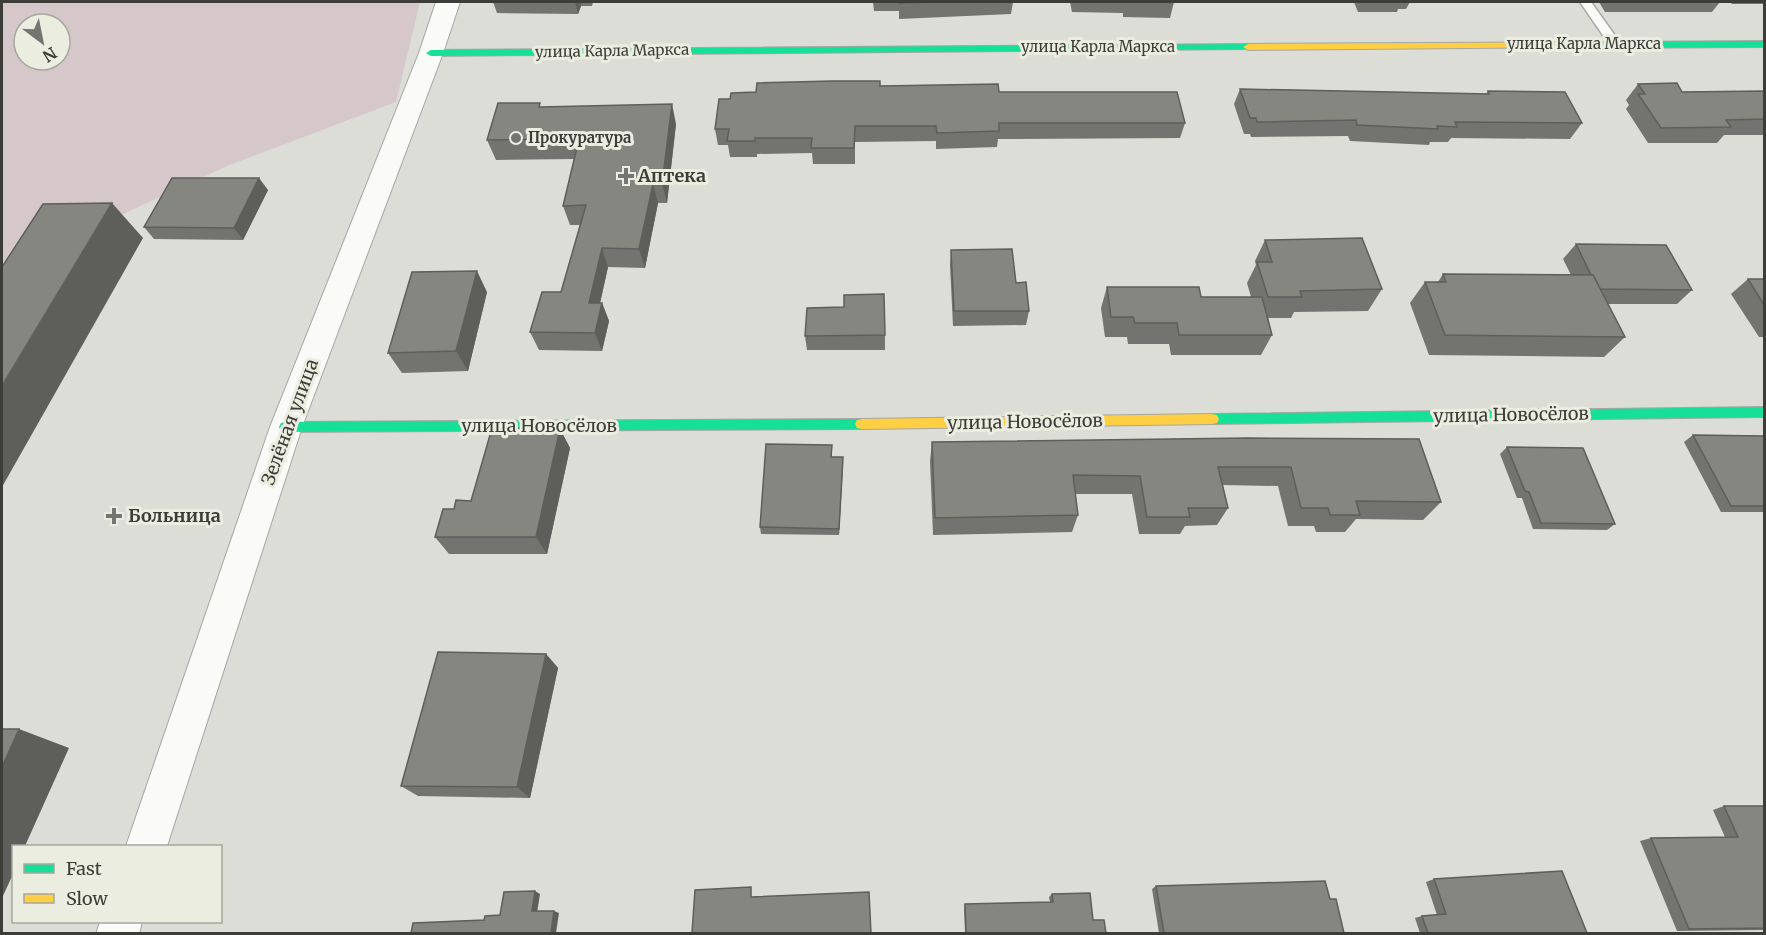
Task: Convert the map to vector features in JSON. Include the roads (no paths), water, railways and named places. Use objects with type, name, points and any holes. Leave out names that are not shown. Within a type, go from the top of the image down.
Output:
[{"type":"street","name":"Зелёная улица","points":[[146,845],[286,426],[431,53],[448,2]]},
{"type":"street","name":"улица Карла Маркса","points":[[431,53],[1764,44]]},
{"type":"street","name":"улица Новосёлов","points":[[286,426],[752,425],[1764,412]]},
{"type":"lane","points":[[1586,2],[1615,44]]},
{"type":"place","name":"Прокуратура","points":[[516,138]]},
{"type":"place","name":"Аптека","points":[[626,176]]},
{"type":"place","name":"Больница","points":[[114,516]]}]
